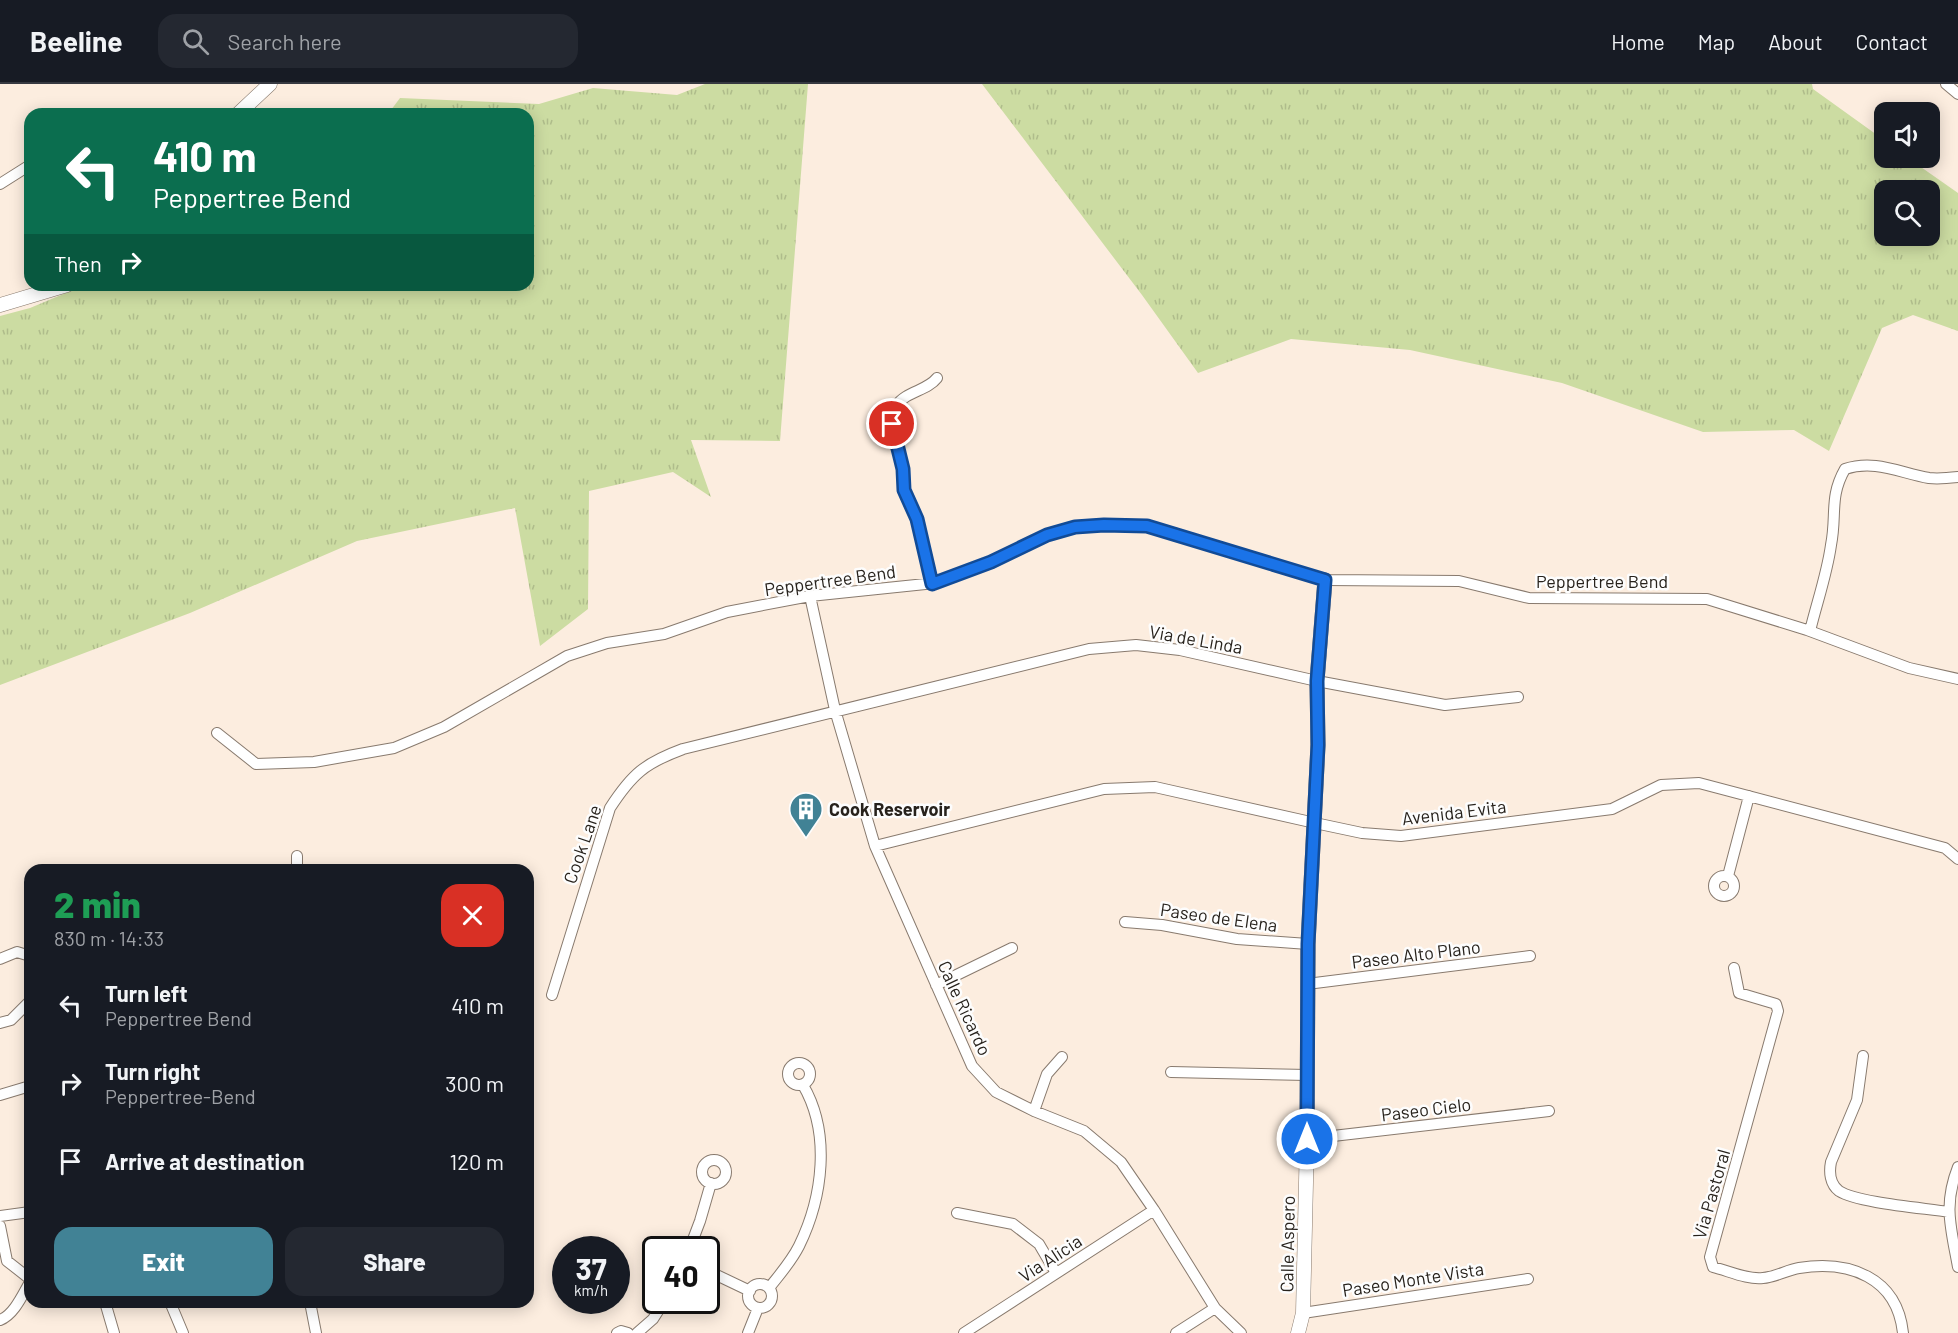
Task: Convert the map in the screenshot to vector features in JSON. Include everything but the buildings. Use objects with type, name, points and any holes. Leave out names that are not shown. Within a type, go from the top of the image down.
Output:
[{"type":"street","points":[[244,108],[270,84]]},
{"type":"street","points":[[1946,84],[1958,94]]},
{"type":"street","points":[[0,184],[24,169]]},
{"type":"street","points":[[0,305],[47,291]]},
{"type":"street","points":[[932,584],[917,519],[904,490],[903,469],[893,431],[892,417],[901,400],[912,392],[928,386],[937,378]]},
{"type":"street","points":[[1810,631],[1826,574],[1832,542],[1837,484],[1845,469],[1858,465],[1879,465],[1930,478],[1958,477]]},
{"type":"street","name":"Peppertree Bend","points":[[218,733],[256,764],[314,762],[394,748],[444,726],[567,656],[607,643],[664,634],[727,612],[810,596],[932,584],[991,562],[1047,535],[1075,527],[1104,525],[1147,526],[1325,580],[1459,581],[1529,597],[1707,599],[1810,631],[1909,668],[1958,679]]},
{"type":"street","name":"Calle Aspero","points":[[1298,1333],[1304,1313],[1308,944],[1318,745],[1317,681],[1325,580]]},
{"type":"street","name":"Calle Ricardo","points":[[810,596],[835,710],[875,846],[972,1065],[996,1092],[1034,1111],[1084,1131],[1121,1162],[1215,1308],[1241,1333]]},
{"type":"street","name":"Via de Linda","points":[[835,710],[1089,649],[1136,645],[1180,650],[1317,681],[1445,705],[1518,697]]},
{"type":"street","name":"Cook Lane","points":[[552,995],[606,817],[625,784],[646,765],[683,749],[835,710]]},
{"type":"street","name":"Avenida Evita","points":[[875,846],[1104,789],[1155,787],[1362,833],[1401,836],[1612,809],[1661,786],[1699,783],[1944,848],[1958,859]]},
{"type":"street","points":[[1728,876],[1749,796]]},
{"type":"street","points":[[297,856],[297,864]]},
{"type":"street","name":"Paseo de Elena","points":[[1125,922],[1162,925],[1237,939],[1308,944]]},
{"type":"street","points":[[936,985],[1012,948]]},
{"type":"street","points":[[0,959],[17,952],[24,954]]},
{"type":"street","name":"Paseo Alto Plano","points":[[1307,984],[1530,956]]},
{"type":"street","name":"Via Pastoral","points":[[1734,968],[1739,993],[1776,1004],[1778,1011],[1710,1257],[1713,1267],[1756,1279],[1776,1276],[1799,1268],[1839,1266],[1850,1268],[1871,1278],[1888,1294],[1898,1312],[1903,1333]]},
{"type":"street","points":[[0,1023],[11,1020],[24,1007]]},
{"type":"street","points":[[1863,1056],[1857,1100],[1829,1169],[1833,1184],[1838,1190],[1861,1199],[1948,1212]]},
{"type":"street","points":[[1034,1111],[1047,1074],[1062,1057]]},
{"type":"street","points":[[1171,1072],[1307,1075]]},
{"type":"street","points":[[769,1288],[798,1248],[816,1202],[820,1139],[812,1101],[803,1085]]},
{"type":"street","points":[[0,1095],[24,1088]]},
{"type":"street","name":"Paseo Cielo","points":[[1307,1139],[1549,1111]]},
{"type":"street","points":[[1958,1167],[1950,1187],[1948,1212],[1958,1267]]},
{"type":"street","points":[[694,1236],[711,1183]]},
{"type":"street","name":"Via Alicia","points":[[964,1333],[1154,1210]]},
{"type":"street","points":[[0,1216],[24,1213]]},
{"type":"street","points":[[957,1213],[1013,1224],[1039,1244],[1056,1273]]},
{"type":"street","points":[[0,1226],[7,1261],[24,1276]]},
{"type":"street","points":[[720,1277],[750,1291]]},
{"type":"street","name":"Paseo Monte Vista","points":[[1304,1313],[1528,1279]]},
{"type":"street","points":[[762,1284],[769,1288],[772,1294],[771,1302],[766,1307],[758,1308],[750,1301],[750,1291],[755,1286],[762,1284]]},
{"type":"street","points":[[0,1320],[5,1318],[24,1292]]},
{"type":"street","points":[[107,1308],[114,1333]]},
{"type":"street","points":[[174,1308],[183,1331]]},
{"type":"street","points":[[311,1308],[316,1333]]},
{"type":"street","points":[[748,1333],[758,1308]]},
{"type":"street","points":[[1176,1333],[1215,1308]]},
{"type":"street","points":[[637,1333],[656,1314]]},
{"type":"street","points":[[617,1333],[621,1331],[628,1333]]},
{"type":"green space","points":[[705,84],[808,84],[780,441],[691,440],[711,497],[673,472],[589,491],[588,609],[540,646],[515,508],[357,541],[190,613],[0,685],[0,316],[30,308],[71,291],[534,291],[534,108],[392,108],[400,98],[539,104],[593,88],[677,95]]},
{"type":"green space","points":[[982,84],[1812,84],[1813,89],[1874,133],[1874,168],[1922,168],[1939,180],[1874,180],[1874,246],[1940,246],[1940,180],[1958,193],[1958,331],[1913,315],[1882,328],[1829,451],[1794,430],[1703,432],[1562,383],[1410,350],[1291,339],[1198,373],[1142,295]]},
{"type":"place","name":"Cook Reservoir","points":[[806,838]]},
{"type":"route","points":[[892,424],[903,469],[904,490],[917,519],[932,584],[991,562],[1047,535],[1075,527],[1104,525],[1147,526],[1325,580],[1317,681],[1318,745],[1308,944],[1307,1139]]}]
